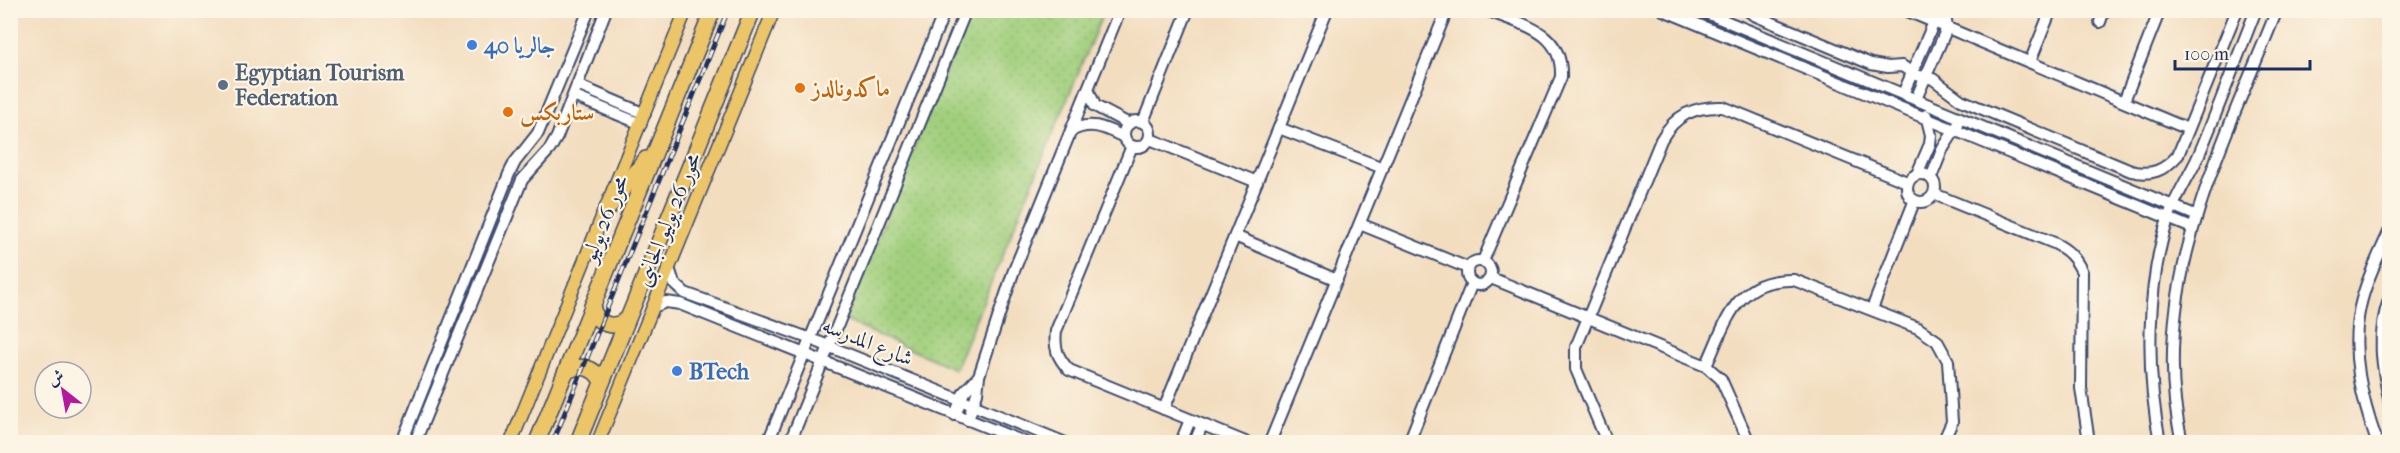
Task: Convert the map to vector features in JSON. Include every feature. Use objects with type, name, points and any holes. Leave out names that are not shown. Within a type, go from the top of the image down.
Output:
[{"type":"highway","name":"محور 26 يوليو","points":[[537,442],[713,10]]},
{"type":"highway","points":[[578,442],[753,10]]},
{"type":"highway","points":[[604,214],[659,142]]},
{"type":"highway","points":[[592,306],[598,319],[606,325],[621,324],[628,318]]},
{"type":"highway","points":[[566,372],[575,367],[584,367],[597,374],[602,382]]},
{"type":"main road","points":[[511,442],[686,10]]},
{"type":"main road","name":"محور 26 يوليو الجانبى","points":[[598,442],[774,10]]},
{"type":"street","points":[[402,442],[512,167],[538,133],[589,10]]},
{"type":"street","points":[[768,442],[945,10]]},
{"type":"street","points":[[790,442],[966,10]]},
{"type":"street","points":[[968,420],[977,393],[979,376],[1013,273],[1120,10]]},
{"type":"street","points":[[1143,122],[1188,10]]},
{"type":"street","points":[[1164,409],[1327,10]]},
{"type":"street","points":[[1270,442],[1448,10]]},
{"type":"street","points":[[1483,261],[1561,77],[1561,66],[1554,46],[1547,37],[1486,10]]},
{"type":"street","points":[[1699,10],[2196,215]]},
{"type":"street","points":[[1747,10],[1871,64],[1888,67],[1902,66],[1939,82],[1961,100],[2131,171],[2144,174],[2157,172],[2169,165],[2178,155],[2237,10]]},
{"type":"street","points":[[1905,10],[2188,129]]},
{"type":"street","points":[[2030,62],[2051,10]]},
{"type":"street","points":[[2100,22],[2104,10]]},
{"type":"street","points":[[2124,101],[2160,10]]},
{"type":"street","points":[[2160,442],[2153,396],[2151,351],[2152,307],[2158,262],[2173,206],[2197,158],[2256,10]]},
{"type":"street","points":[[2182,442],[2175,396],[2173,354],[2180,280],[2196,215],[2277,10]]},
{"type":"street","points":[[415,442],[522,180],[554,143],[603,11]]},
{"type":"street","points":[[1664,11],[1691,16],[1926,118],[2192,228]]},
{"type":"street","points":[[1903,94],[1934,22],[1945,11]]},
{"type":"street","points":[[1916,99],[1947,28],[1945,11]]},
{"type":"street","points":[[1919,57],[1932,62]]},
{"type":"street","points":[[1088,89],[1090,98],[1102,112],[1129,124]]},
{"type":"street","points":[[575,91],[643,119]]},
{"type":"street","points":[[1607,442],[1576,369],[1576,347],[1667,129],[1687,112],[1707,106],[1723,107],[1907,182]]},
{"type":"street","points":[[1907,182],[1917,174],[1930,144],[1931,135],[1926,118],[1927,110],[1934,107]]},
{"type":"street","points":[[1097,124],[1102,112]]},
{"type":"street","points":[[1907,182],[1907,194],[1914,202],[1926,202],[1934,194],[1935,189],[1930,177],[1942,150],[1955,130],[1957,117]]},
{"type":"street","points":[[1071,130],[1088,124],[1097,124],[1124,137],[1132,146],[1144,146],[1150,139],[1149,129],[1143,122],[1135,121],[1129,124],[1124,137]]},
{"type":"street","points":[[1279,128],[1383,168]]},
{"type":"street","points":[[1150,139],[1257,182]]},
{"type":"street","points":[[1930,144],[1942,150]]},
{"type":"street","points":[[1132,146],[1056,331],[1054,345],[1059,359],[1069,370],[1245,442]]},
{"type":"street","points":[[1917,174],[1930,177]]},
{"type":"street","points":[[1934,194],[2067,249],[2076,260],[2082,272],[2080,388],[2089,442]]},
{"type":"street","points":[[1872,309],[1914,202]]},
{"type":"street","points":[[1360,224],[1468,268]]},
{"type":"street","points":[[488,228],[501,233]]},
{"type":"street","points":[[2377,442],[2363,398],[2358,364],[2358,328],[2365,290],[2390,230]]},
{"type":"street","points":[[1235,236],[1337,280]]},
{"type":"street","points":[[1476,261],[1483,261],[1491,268],[1491,278],[1485,284],[1472,283],[1468,276],[1468,268],[1476,261]]},
{"type":"street","name":"شارع المدرسه","points":[[669,268],[674,283],[686,293],[830,346],[1063,442]]},
{"type":"street","points":[[1491,278],[1706,366],[1721,379],[1749,442]]},
{"type":"street","points":[[1706,366],[1734,306],[1745,293],[1760,284],[1776,279],[1794,280],[1928,333],[1943,350],[1948,361],[1952,422],[1943,442]]},
{"type":"street","points":[[1409,442],[1472,283]]},
{"type":"street","points":[[2390,297],[2383,320],[2380,351],[2390,403]]},
{"type":"street","name":"شارع المدرسه","points":[[653,307],[666,302],[680,304],[968,420],[999,437],[1024,442]]},
{"type":"street","points":[[956,415],[967,387],[979,376]]},
{"type":"street","points":[[1181,442],[1190,420]]},
{"type":"street","points":[[1195,442],[1202,424]]},
{"type":"green space","points":[[970,11],[1104,11],[955,369],[844,320]]},
{"type":"railway","points":[[553,442],[728,10]]},
{"type":"place","name":"جالريا 40","points":[[472,45]]},
{"type":"place","name":"Egyptian Tourism Federation","points":[[223,85]]},
{"type":"place","name":"ماكدونالدز","points":[[800,88]]},
{"type":"place","name":"ستاربكس","points":[[508,112]]},
{"type":"place","name":"BTech","points":[[677,371]]}]
